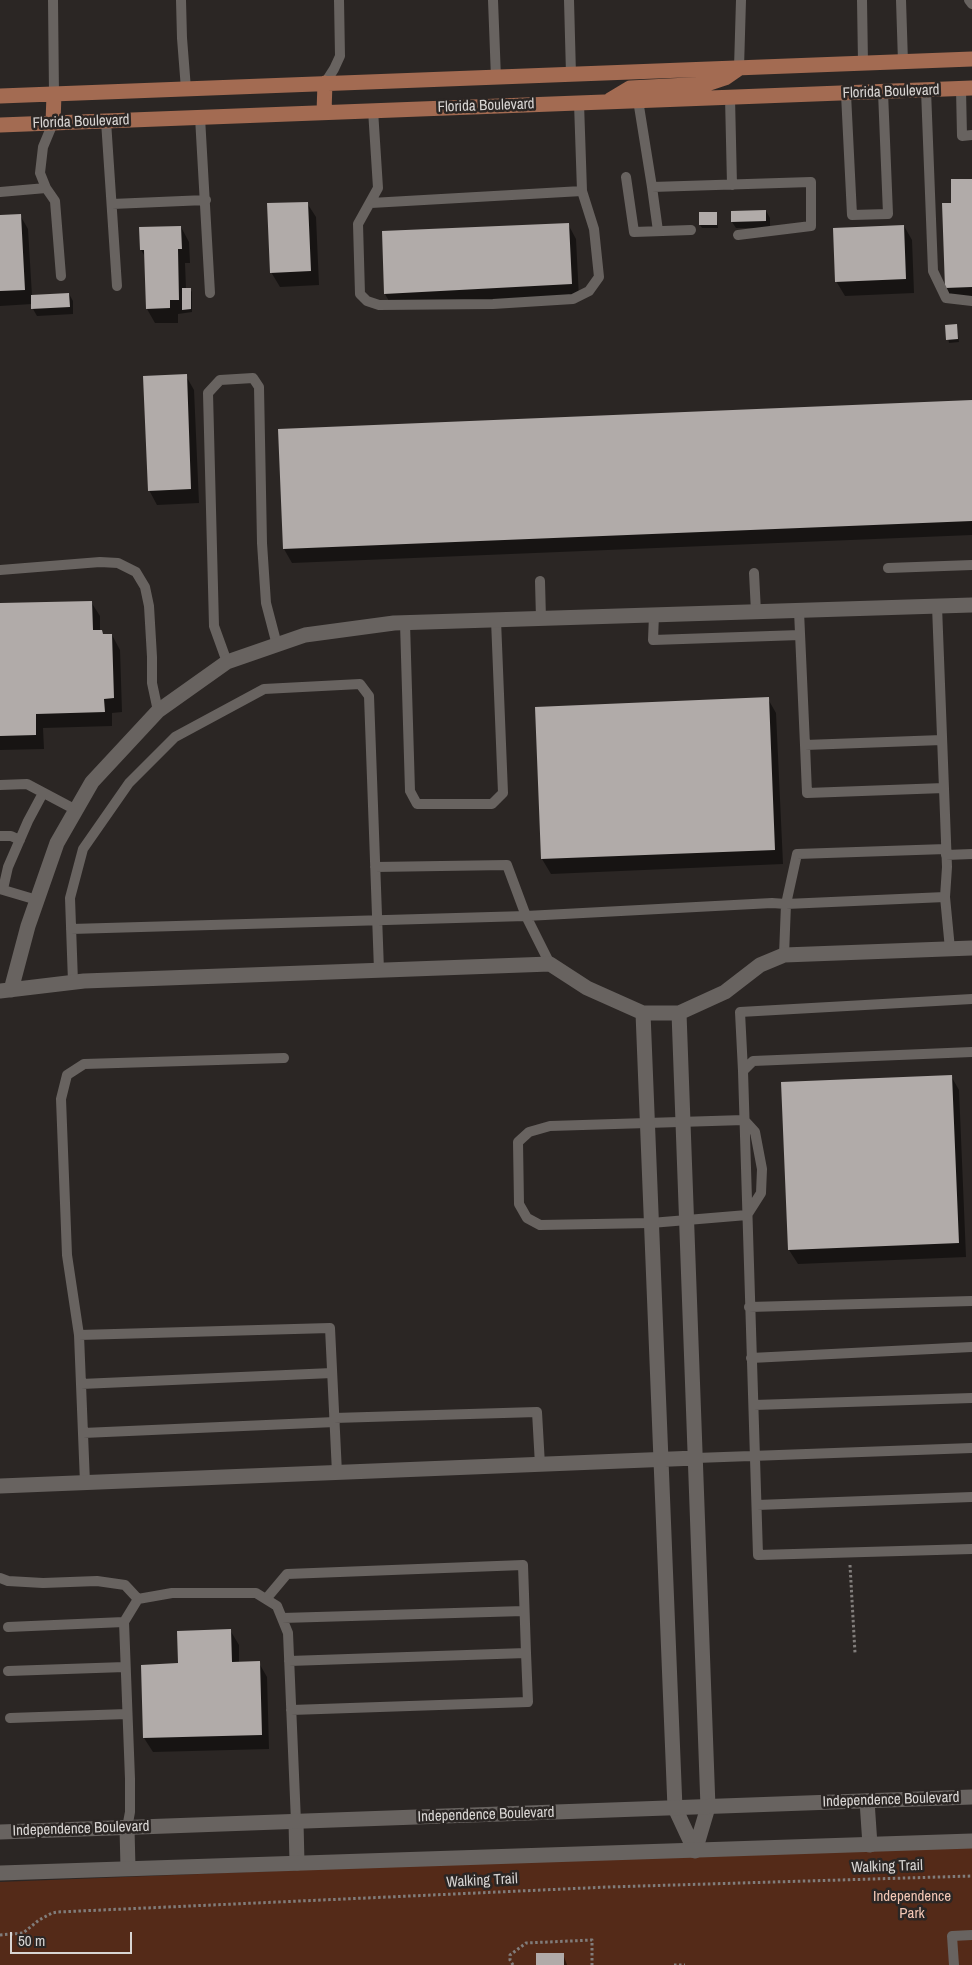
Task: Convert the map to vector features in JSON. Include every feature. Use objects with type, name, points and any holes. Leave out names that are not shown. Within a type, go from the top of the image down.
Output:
[{"type":"main road","name":"Florida Boulevard","points":[[0,96],[972,59]]},
{"type":"main road","points":[[607,102],[630,88],[707,84],[725,78],[739,68]]},
{"type":"main road","points":[[324,112],[325,84]]},
{"type":"main road","name":"Florida Boulevard","points":[[0,125],[966,89]]},
{"type":"main road","points":[[53,123],[54,94]]},
{"type":"street","points":[[972,605],[405,623],[305,635],[227,662],[158,711],[92,782],[57,843],[6,990],[73,982],[550,964],[587,988],[643,1013],[680,1013],[725,992],[760,965],[784,955],[972,948]]},
{"type":"street","points":[[643,1013],[675,1808],[695,1851]]},
{"type":"street","points":[[680,1013],[708,1807],[695,1851]]},
{"type":"street","points":[[0,1486],[696,1458]]},
{"type":"street","name":"Independence Boulevard","points":[[0,1832],[972,1797]]},
{"type":"street","points":[[867,1801],[870,1845]]},
{"type":"street","points":[[296,1822],[297,1863]]},
{"type":"street","points":[[127,1828],[128,1868]]},
{"type":"street","points":[[0,1873],[972,1841]]},
{"type":"lane","points":[[54,0],[54,94]]},
{"type":"lane","points":[[181,0],[186,89]]},
{"type":"lane","points":[[325,84],[340,56],[339,0]]},
{"type":"lane","points":[[493,0],[496,78]]},
{"type":"lane","points":[[569,0],[571,74]]},
{"type":"lane","points":[[739,68],[741,0]]},
{"type":"lane","points":[[862,0],[863,63]]},
{"type":"lane","points":[[901,0],[903,62]]},
{"type":"lane","points":[[969,0],[972,4]]},
{"type":"lane","points":[[966,89],[962,136],[972,135]]},
{"type":"lane","points":[[926,90],[933,271],[946,298],[972,301]]},
{"type":"lane","points":[[846,94],[852,214],[888,214],[883,92]]},
{"type":"lane","points":[[730,97],[732,185]]},
{"type":"lane","points":[[638,100],[658,231]]},
{"type":"lane","points":[[373,110],[378,188],[358,224],[360,294],[367,300],[379,305],[493,304],[572,299],[589,290],[599,277],[594,229],[582,191],[579,103]]},
{"type":"lane","points":[[200,117],[210,293]]},
{"type":"lane","points":[[106,121],[117,286]]},
{"type":"lane","points":[[53,123],[43,147],[40,173],[46,188],[55,201],[62,276]]},
{"type":"lane","points":[[626,177],[634,232],[690,230]]},
{"type":"lane","points":[[652,187],[811,182],[811,226],[738,235]]},
{"type":"lane","points":[[0,192],[46,188]]},
{"type":"lane","points":[[371,203],[582,191]]},
{"type":"lane","points":[[112,204],[206,200]]},
{"type":"lane","points":[[227,662],[214,626],[208,393],[220,380],[253,378],[259,387],[262,543],[266,595],[277,645]]},
{"type":"lane","points":[[0,570],[100,562],[118,564],[136,572],[145,586],[149,606],[152,683],[158,711]]},
{"type":"lane","points":[[888,568],[972,565]]},
{"type":"lane","points":[[754,573],[756,612]]},
{"type":"lane","points":[[540,581],[540,618]]},
{"type":"lane","points":[[937,606],[946,852],[945,897],[950,949]]},
{"type":"lane","points":[[799,611],[807,793],[944,788]]},
{"type":"lane","points":[[654,615],[653,640],[800,635]]},
{"type":"lane","points":[[405,623],[410,791],[417,804],[492,804],[503,793],[496,620]]},
{"type":"lane","points":[[73,982],[70,898],[83,849],[129,783],[176,737],[264,689],[360,684],[369,696],[379,970]]},
{"type":"lane","points":[[804,745],[942,740]]},
{"type":"lane","points":[[0,784],[27,784],[76,810]]},
{"type":"lane","points":[[37,900],[2,889],[8,867],[43,793]]},
{"type":"lane","points":[[0,836],[11,836],[20,840]]},
{"type":"lane","points":[[784,955],[786,904],[798,854],[946,852],[972,854]]},
{"type":"lane","points":[[375,867],[507,865],[526,916],[550,964]]},
{"type":"lane","points":[[71,929],[526,916],[772,903],[945,897]]},
{"type":"lane","points":[[972,999],[740,1012],[758,1555],[972,1549]]},
{"type":"lane","points":[[743,1071],[753,1061],[972,1052]]},
{"type":"lane","points":[[86,1483],[79,1335],[67,1255],[61,1098],[67,1075],[84,1064],[284,1058]]},
{"type":"lane","points":[[744,1120],[755,1132],[762,1168],[761,1193],[747,1215],[651,1223],[540,1225],[527,1218],[519,1204],[518,1142],[529,1132],[550,1126],[744,1120]]},
{"type":"lane","points":[[749,1308],[972,1301]]},
{"type":"lane","points":[[79,1335],[330,1328],[337,1473]]},
{"type":"lane","points":[[751,1358],[972,1347]]},
{"type":"lane","points":[[81,1384],[332,1373]]},
{"type":"lane","points":[[754,1405],[972,1398]]},
{"type":"lane","points":[[83,1433],[537,1412],[540,1465]]},
{"type":"lane","points":[[696,1458],[972,1448]]},
{"type":"lane","points":[[757,1505],[972,1497]]},
{"type":"lane","points":[[266,1599],[287,1574],[523,1565],[528,1702],[291,1710]]},
{"type":"lane","points":[[0,1578],[8,1581],[43,1583],[97,1581],[125,1585],[138,1599]]},
{"type":"lane","points":[[138,1599],[182,1593],[256,1593],[277,1606],[288,1633],[296,1822]]},
{"type":"lane","points":[[127,1828],[130,1807],[124,1622],[138,1599]]},
{"type":"lane","points":[[282,1618],[524,1611]]},
{"type":"lane","points":[[8,1627],[124,1622]]},
{"type":"lane","points":[[289,1661],[526,1653]]},
{"type":"lane","points":[[8,1671],[125,1667]]},
{"type":"lane","points":[[10,1718],[127,1714]]},
{"type":"lane","points":[[954,1965],[952,1936],[972,1935]]},
{"type":"path","points":[[849,1552],[855,1653]]},
{"type":"path","name":"Walking Trail","points":[[0,1935],[23,1933],[39,1920],[58,1912],[598,1887],[972,1876]]},
{"type":"path","points":[[513,1965],[510,1955],[526,1943],[592,1940],[592,1965]]},
{"type":"path","points":[[674,1965],[685,1965]]},
{"type":"green space","name":"Independence Park","points":[[972,1843],[972,1965],[0,1965],[0,1882]]},
{"type":"building","points":[[951,179],[972,179],[972,287],[945,288],[942,203],[951,203]]},
{"type":"building","points":[[308,202],[311,271],[270,273],[267,203]]},
{"type":"building","points":[[766,210],[766,221],[731,222],[731,211]]},
{"type":"building","points":[[699,212],[717,212],[717,225],[699,225]]},
{"type":"building","points":[[21,214],[25,290],[0,291],[0,215]]},
{"type":"building","points":[[569,223],[572,284],[384,294],[382,231]]},
{"type":"building","points":[[904,225],[906,279],[835,282],[833,228]]},
{"type":"building","points":[[181,226],[182,249],[178,249],[179,300],[170,300],[170,308],[146,309],[144,250],[140,250],[139,227]]},
{"type":"building","points":[[182,288],[191,288],[191,309],[182,310]]},
{"type":"building","points":[[69,293],[70,307],[31,309],[31,295]]},
{"type":"building","points":[[957,324],[958,339],[946,340],[945,325]]},
{"type":"building","points":[[187,374],[191,489],[148,491],[143,376]]},
{"type":"building","points":[[972,400],[972,521],[283,549],[278,429]]},
{"type":"building","points":[[92,601],[93,630],[102,630],[103,634],[112,634],[114,698],[104,699],[105,712],[36,714],[36,735],[0,736],[0,603]]},
{"type":"building","points":[[769,697],[775,850],[541,859],[535,707]]},
{"type":"building","points":[[952,1075],[959,1243],[788,1250],[781,1082]]},
{"type":"building","points":[[231,1629],[232,1662],[260,1661],[262,1735],[143,1738],[141,1665],[178,1663],[177,1631]]},
{"type":"building","points":[[536,1953],[564,1953],[564,1965],[536,1965]]}]
